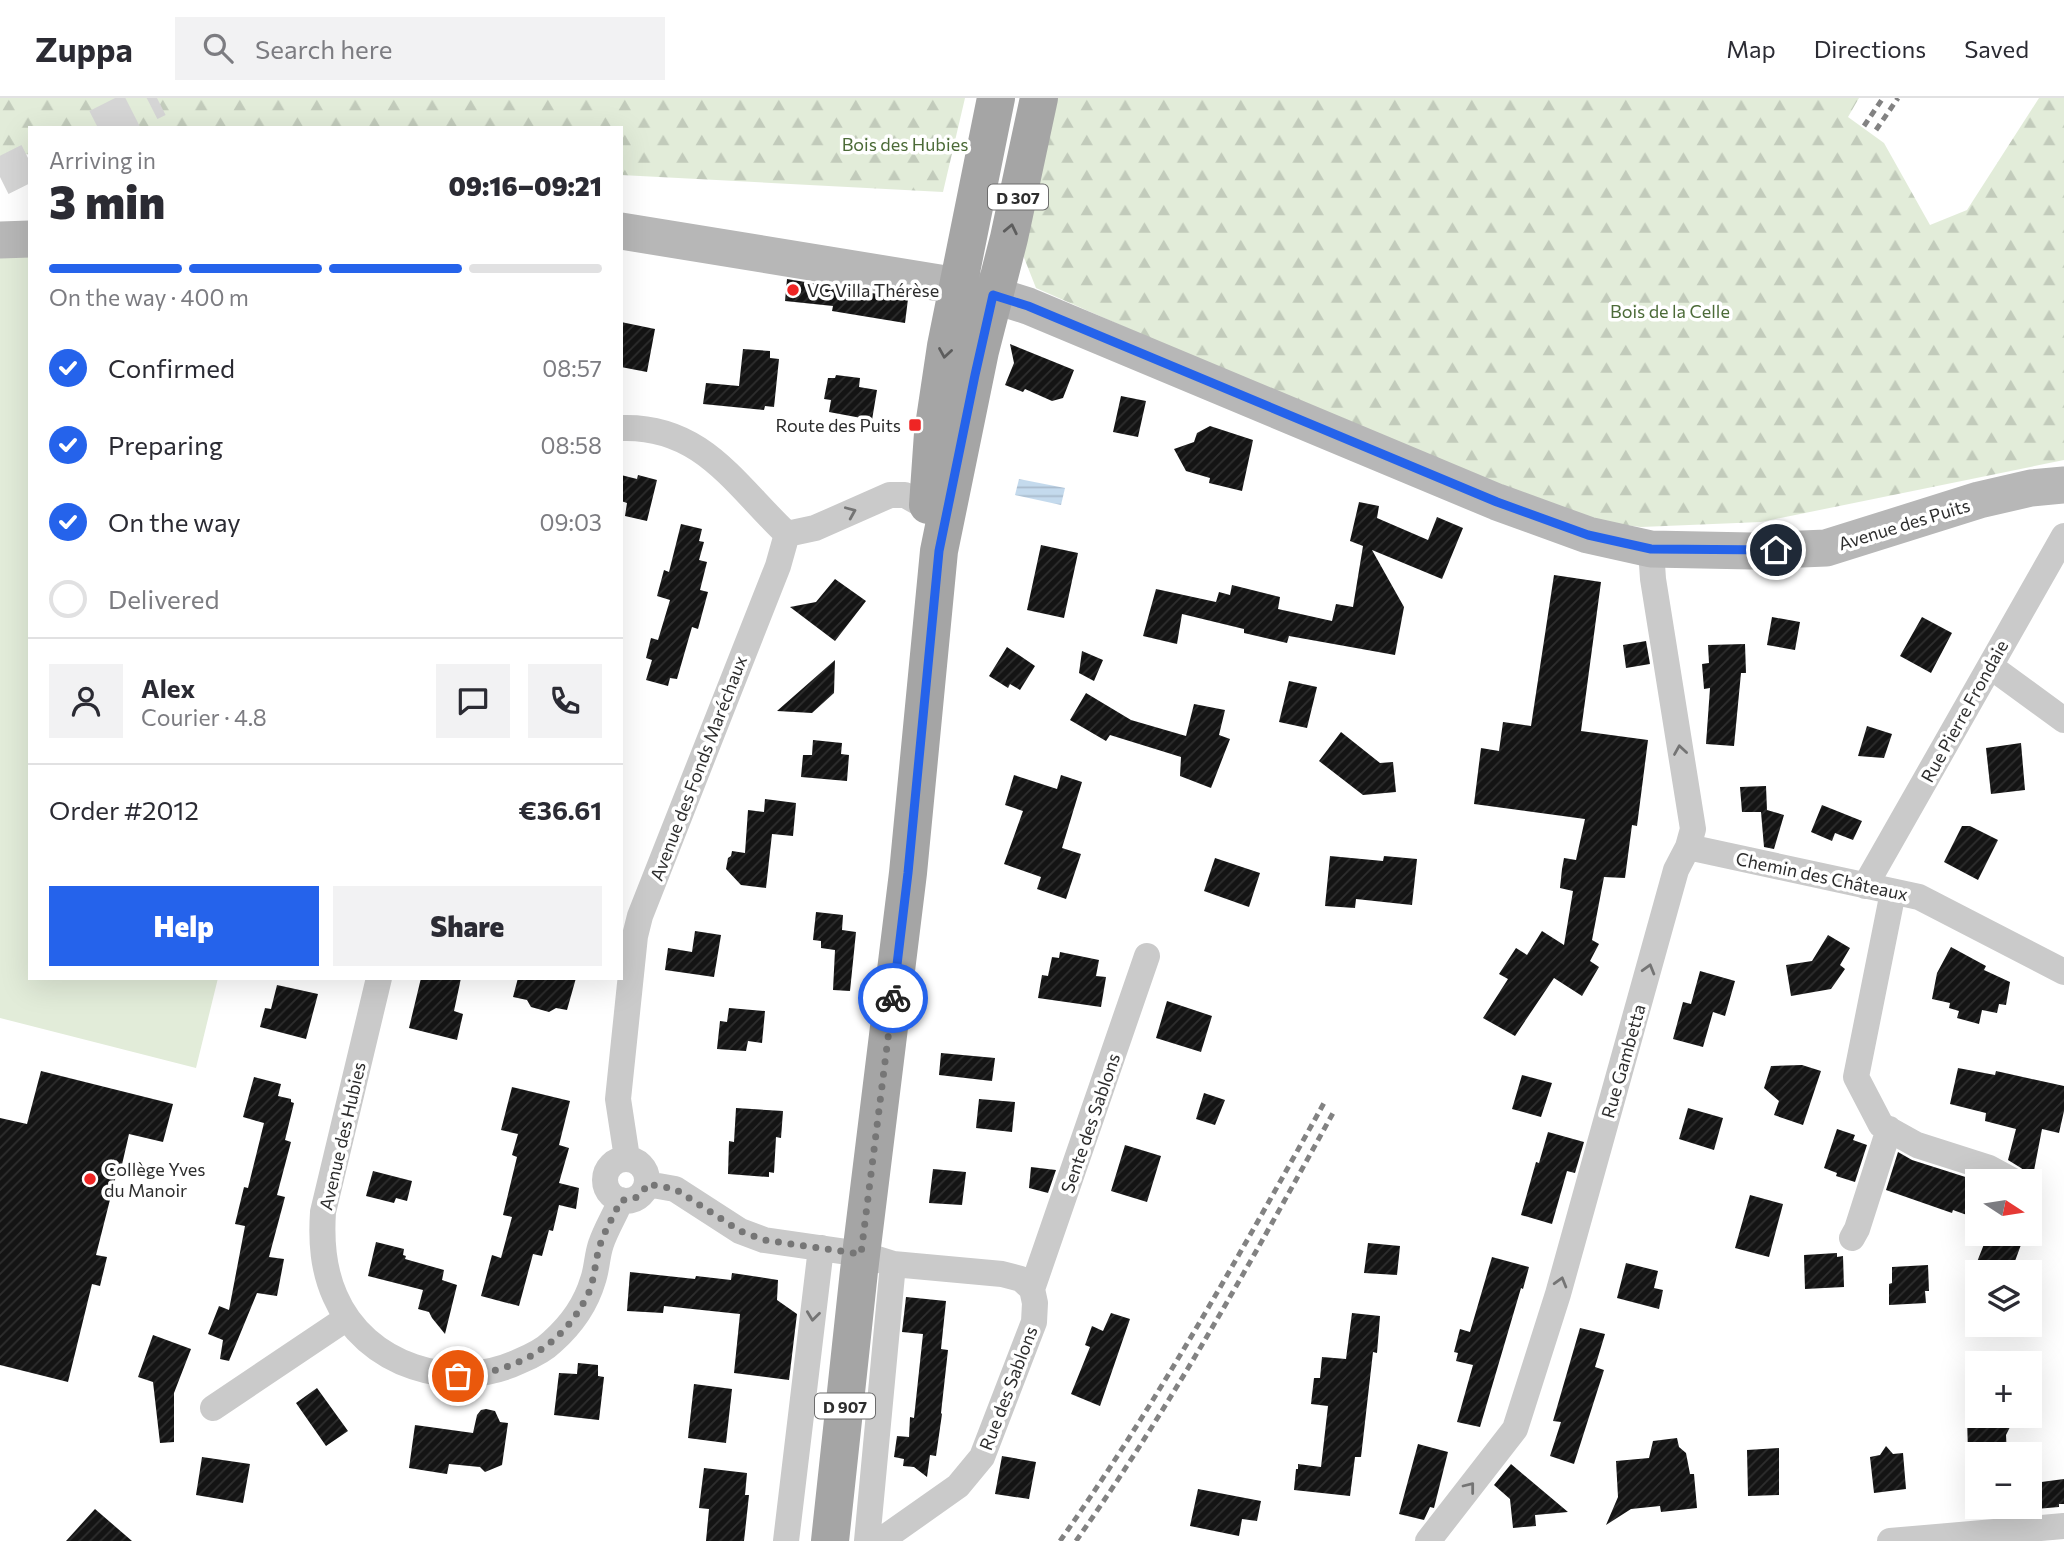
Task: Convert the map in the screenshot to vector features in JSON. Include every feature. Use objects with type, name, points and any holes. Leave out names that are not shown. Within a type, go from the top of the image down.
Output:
[{"type":"main road","name":"D 307","points":[[976,290],[996,98]]},
{"type":"main road","name":"D 307","points":[[976,290],[1009,238],[1038,98]]},
{"type":"main road","name":"D 907","points":[[939,551],[928,508],[933,433],[946,346],[976,290]]},
{"type":"main road","name":"D 907","points":[[830,1541],[871,1263],[939,551],[975,375],[976,290]]},
{"type":"street","name":"Avenue des Puits","points":[[623,231],[976,290],[1028,306],[1497,502],[1588,535],[1651,549],[1752,551],[1826,548],[1979,500],[2031,488],[2064,485]]},
{"type":"street","points":[[0,240],[28,239]]},
{"type":"street","points":[[623,428],[636,427],[671,435],[699,448],[726,469],[764,513],[787,534],[815,528],[890,495],[905,495],[928,508]]},
{"type":"street","name":"Avenue des Fonds Maréchaux","points":[[627,1158],[618,1099],[635,936],[640,916],[778,566],[787,534]]},
{"type":"street","name":"Rue Pierre Frondaie","points":[[1865,886],[2064,536]]},
{"type":"street","name":"Rue Gambetta","points":[[1428,1541],[1515,1429],[1558,1294],[1676,870],[1688,847],[1693,829],[1653,579],[1651,549]]},
{"type":"street","points":[[1990,666],[2064,720]]},
{"type":"street","name":"Chemin des Châteaux","points":[[1688,847],[1919,897],[2064,972]]},
{"type":"street","points":[[1893,892],[1856,1077],[1881,1125],[1917,1145],[1991,1169]]},
{"type":"street","name":"Sente des Sablons","points":[[1032,1289],[1147,956]]},
{"type":"street","name":"Avenue des Hubies","points":[[379,980],[323,1212],[321,1235],[325,1268],[335,1298],[369,1342],[391,1357],[428,1372],[458,1376],[478,1375],[505,1368],[536,1354],[552,1342],[573,1319],[591,1287],[600,1245],[621,1200]]},
{"type":"street","points":[[1852,1238],[1866,1204],[1889,1129]]},
{"type":"street","points":[[627,1158],[643,1167],[647,1184],[644,1191],[634,1199],[621,1200],[610,1193],[605,1180],[606,1174],[614,1163],[627,1158]]},
{"type":"street","points":[[647,1184],[675,1189],[740,1231],[764,1240],[821,1248],[871,1263],[1002,1274],[1021,1279],[1032,1289]]},
{"type":"street","points":[[786,1541],[821,1248]]},
{"type":"street","points":[[867,1541],[871,1263]]},
{"type":"street","name":"Rue des Sablons","points":[[880,1541],[958,1486],[982,1457],[1034,1322],[1035,1303],[1032,1289]]},
{"type":"street","points":[[213,1408],[348,1318]]},
{"type":"street","points":[[1891,1541],[2064,1526]]},
{"type":"green space","name":"Bois des Hubies","points":[[0,98],[965,98],[943,192],[623,175],[623,126],[28,126],[28,154],[0,157]]},
{"type":"green space","name":"Bois de la Celle","points":[[1058,98],[1859,98],[1848,117],[1884,143],[1930,225],[1967,210],[2039,98],[2064,98],[2064,460],[1761,522],[1641,527],[1591,521],[1475,481],[1036,288],[1021,250]]},
{"type":"green space","points":[[28,252],[28,980],[218,980],[196,1068],[0,1018],[0,253]]},
{"type":"water","points":[[1019,479],[1065,488],[1061,505],[1015,495]]},
{"type":"building","points":[[787,279],[908,299],[905,323],[832,311],[833,306],[785,301]]},
{"type":"building","points":[[623,322],[655,329],[647,372],[623,367]]},
{"type":"building","points":[[1010,344],[1074,370],[1063,398],[1052,401],[1025,389],[1023,392],[1005,385],[1014,363]]},
{"type":"building","points":[[743,349],[770,351],[770,358],[779,359],[774,407],[765,406],[764,410],[703,404],[706,383],[739,386]]},
{"type":"building","points":[[836,375],[860,378],[859,387],[877,390],[872,420],[829,412],[831,400],[824,399],[828,378],[835,378]]},
{"type":"building","points":[[1121,396],[1146,401],[1138,437],[1113,432]]},
{"type":"building","points":[[1210,426],[1253,440],[1242,491],[1209,483],[1210,478],[1186,471],[1174,449],[1194,442],[1197,433]]},
{"type":"building","points":[[638,475],[657,480],[647,521],[625,516],[627,503],[623,502],[623,476],[637,479]]},
{"type":"building","points":[[1359,502],[1379,506],[1377,518],[1428,540],[1437,517],[1463,528],[1442,579],[1372,550],[1404,607],[1395,655],[1289,636],[1287,643],[1182,614],[1177,644],[1143,636],[1156,589],[1216,602],[1219,592],[1230,595],[1232,585],[1280,597],[1278,609],[1332,621],[1336,604],[1353,607],[1363,546],[1350,541]]},
{"type":"building","points":[[681,524],[702,529],[699,541],[704,542],[699,560],[707,562],[700,590],[708,592],[698,629],[692,627],[677,679],[670,678],[668,686],[646,680],[652,660],[646,658],[651,638],[658,640],[670,600],[657,596],[664,570],[669,572]]},
{"type":"building","points":[[1041,545],[1078,553],[1064,618],[1027,610]]},
{"type":"building","points":[[1554,575],[1601,582],[1581,731],[1648,740],[1637,826],[1632,825],[1625,878],[1604,877],[1592,940],[1599,944],[1590,961],[1599,967],[1582,996],[1554,978],[1515,1036],[1483,1018],[1508,979],[1499,974],[1516,948],[1527,955],[1542,931],[1564,945],[1573,891],[1560,888],[1562,869],[1564,858],[1576,860],[1585,819],[1474,804],[1481,748],[1499,751],[1503,722],[1531,726]]},
{"type":"building","points":[[835,579],[866,601],[835,641],[790,607],[816,602]]},
{"type":"building","points":[[1772,617],[1800,622],[1795,650],[1767,645]]},
{"type":"building","points":[[1922,617],[1952,633],[1931,673],[1900,656]]},
{"type":"building","points":[[1646,641],[1650,664],[1626,668],[1623,645]]},
{"type":"building","points":[[1745,644],[1746,673],[1741,673],[1734,746],[1706,744],[1710,688],[1704,689],[1702,664],[1709,663],[1708,645]]},
{"type":"building","points":[[1007,647],[1035,666],[1020,690],[1010,684],[1008,688],[989,676]]},
{"type":"building","points":[[1082,651],[1103,660],[1094,681],[1079,673]]},
{"type":"building","points":[[835,660],[834,693],[812,713],[777,711]]},
{"type":"building","points":[[1289,681],[1317,687],[1307,728],[1279,722]]},
{"type":"building","points":[[1086,693],[1131,720],[1186,736],[1194,704],[1225,710],[1219,735],[1230,739],[1211,788],[1180,776],[1181,757],[1110,735],[1106,741],[1070,720]]},
{"type":"building","points":[[1867,726],[1892,734],[1884,758],[1858,756]]},
{"type":"building","points":[[1341,732],[1380,763],[1393,762],[1396,792],[1363,795],[1319,761]]},
{"type":"building","points":[[813,740],[842,743],[841,754],[849,755],[847,781],[801,777],[803,755],[812,755]]},
{"type":"building","points":[[2021,743],[2025,790],[1991,794],[1986,748]]},
{"type":"building","points":[[1014,775],[1057,789],[1061,775],[1082,782],[1062,848],[1081,854],[1066,899],[1037,889],[1041,877],[1004,864],[1023,811],[1005,805]]},
{"type":"building","points":[[1766,786],[1767,810],[1784,815],[1774,849],[1764,847],[1761,812],[1742,812],[1740,787]]},
{"type":"building","points":[[765,799],[796,803],[793,836],[772,834],[766,888],[741,885],[726,869],[728,858],[732,851],[745,853],[748,810],[764,812]]},
{"type":"building","points":[[1822,805],[1862,821],[1853,840],[1835,833],[1832,841],[1811,832]]},
{"type":"building","points":[[1962,826],[1970,826],[1998,840],[1978,880],[1944,862]]},
{"type":"building","points":[[1330,856],[1383,861],[1384,856],[1417,859],[1412,905],[1356,899],[1355,908],[1325,906]]},
{"type":"building","points":[[1215,858],[1260,873],[1249,907],[1204,891]]},
{"type":"building","points":[[816,912],[843,915],[842,930],[856,932],[850,991],[833,990],[835,950],[821,948],[821,941],[813,940]]},
{"type":"building","points":[[695,931],[721,935],[714,977],[665,970],[668,948],[692,952]]},
{"type":"building","points":[[1828,935],[1850,948],[1840,965],[1845,969],[1831,989],[1791,996],[1786,965],[1812,961]]},
{"type":"building","points":[[1951,947],[1986,966],[1984,970],[2010,982],[2006,1005],[1999,1004],[1997,1013],[1982,1010],[1979,1024],[1957,1018],[1959,1011],[1949,1008],[1950,1003],[1932,999],[1937,973]]},
{"type":"building","points":[[1060,952],[1099,960],[1096,976],[1106,977],[1101,1007],[1038,998],[1042,975],[1048,976],[1052,957],[1059,958]]},
{"type":"building","points":[[1700,971],[1735,981],[1725,1016],[1713,1012],[1703,1047],[1673,1039],[1683,1002],[1691,1004]]},
{"type":"building","points":[[421,980],[461,980],[454,1011],[463,1014],[457,1040],[409,1028]]},
{"type":"building","points":[[517,980],[575,980],[567,1010],[556,1008],[549,1012],[531,1007],[527,1000],[513,997]]},
{"type":"building","points":[[277,985],[318,994],[306,1039],[260,1027],[265,1008],[271,1009]]},
{"type":"building","points":[[1167,1001],[1212,1016],[1201,1052],[1156,1038]]},
{"type":"building","points":[[729,1008],[765,1011],[762,1043],[748,1041],[746,1051],[717,1049],[720,1021],[727,1022]]},
{"type":"building","points":[[941,1053],[995,1058],[992,1081],[939,1075]]},
{"type":"building","points":[[1802,1065],[1821,1071],[1803,1125],[1774,1115],[1779,1101],[1764,1088],[1771,1066]]},
{"type":"building","points":[[1958,1068],[1995,1075],[1996,1071],[2064,1086],[2064,1111],[2059,1133],[2042,1129],[2034,1169],[2022,1169],[2008,1160],[2016,1129],[1985,1121],[1986,1113],[1950,1104]]},
{"type":"building","points":[[41,1071],[173,1104],[163,1142],[129,1134],[96,1255],[107,1257],[100,1286],[92,1284],[68,1382],[0,1365],[0,1118],[27,1124]]},
{"type":"building","points":[[1522,1075],[1552,1083],[1541,1117],[1512,1109]]},
{"type":"building","points":[[254,1077],[281,1084],[278,1096],[291,1099],[294,1103],[285,1140],[291,1142],[277,1195],[285,1197],[269,1257],[284,1259],[277,1296],[257,1293],[229,1361],[220,1359],[223,1340],[208,1334],[219,1306],[229,1310],[245,1226],[235,1224],[244,1187],[248,1188],[264,1123],[243,1117]]},
{"type":"building","points":[[512,1087],[570,1101],[559,1145],[569,1148],[559,1183],[579,1188],[576,1209],[559,1205],[553,1231],[549,1230],[542,1256],[533,1254],[519,1306],[481,1296],[492,1255],[501,1258],[512,1217],[503,1215],[517,1157],[512,1155],[518,1134],[501,1130]]},
{"type":"building","points":[[1204,1093],[1225,1100],[1215,1125],[1196,1119]]},
{"type":"building","points":[[979,1099],[1015,1102],[1012,1132],[976,1128]]},
{"type":"building","points":[[736,1108],[783,1111],[781,1138],[776,1137],[774,1173],[769,1172],[769,1177],[728,1174],[729,1141],[734,1142]]},
{"type":"building","points":[[1688,1108],[1723,1118],[1714,1150],[1679,1139]]},
{"type":"building","points":[[1837,1129],[1855,1135],[1853,1140],[1867,1145],[1855,1182],[1836,1176],[1837,1173],[1824,1168]]},
{"type":"building","points":[[1548,1132],[1584,1142],[1575,1173],[1567,1171],[1552,1224],[1521,1215],[1536,1162],[1539,1163]]},
{"type":"building","points":[[1125,1145],[1161,1156],[1147,1202],[1111,1191]]},
{"type":"building","points":[[1898,1152],[1912,1160],[1965,1177],[1965,1214],[1953,1210],[1952,1213],[1886,1190]]},
{"type":"building","points":[[1031,1167],[1056,1170],[1048,1193],[1029,1188]]},
{"type":"building","points":[[933,1169],[966,1172],[962,1205],[929,1203]]},
{"type":"building","points":[[373,1171],[412,1181],[407,1201],[396,1198],[394,1203],[366,1196]]},
{"type":"building","points":[[1750,1195],[1783,1204],[1769,1257],[1735,1248]]},
{"type":"building","points":[[376,1242],[404,1249],[405,1259],[444,1270],[442,1280],[457,1285],[445,1334],[429,1312],[418,1309],[423,1290],[368,1276]]},
{"type":"building","points":[[1368,1243],[1400,1246],[1397,1275],[1364,1273]]},
{"type":"building","points":[[1983,1246],[2021,1246],[2015,1260],[1978,1260]]},
{"type":"building","points":[[1837,1253],[1837,1257],[1843,1256],[1844,1287],[1805,1289],[1804,1255]]},
{"type":"building","points":[[1492,1257],[1529,1267],[1480,1427],[1457,1422],[1473,1365],[1456,1361],[1458,1353],[1454,1352],[1460,1329],[1470,1332]]},
{"type":"building","points":[[1626,1263],[1658,1271],[1654,1288],[1663,1290],[1659,1309],[1617,1298]]},
{"type":"building","points":[[1928,1265],[1929,1291],[1925,1291],[1926,1303],[1889,1305],[1892,1267]]},
{"type":"building","points":[[630,1272],[731,1280],[732,1273],[778,1280],[777,1300],[797,1314],[789,1380],[734,1373],[740,1314],[664,1306],[663,1313],[627,1311]]},
{"type":"building","points":[[906,1297],[946,1301],[941,1349],[948,1350],[942,1414],[936,1456],[930,1455],[927,1477],[914,1467],[903,1466],[904,1459],[894,1457],[897,1436],[909,1437],[910,1417],[914,1418],[923,1334],[902,1332]]},
{"type":"building","points":[[1111,1313],[1130,1319],[1100,1406],[1071,1394],[1090,1347],[1085,1345],[1092,1326],[1103,1331]]},
{"type":"building","points":[[1352,1313],[1380,1316],[1377,1353],[1373,1352],[1361,1457],[1355,1457],[1350,1496],[1294,1490],[1298,1464],[1321,1467],[1328,1406],[1311,1404],[1314,1378],[1320,1378],[1322,1357],[1346,1359]]},
{"type":"building","points":[[1580,1328],[1605,1334],[1595,1367],[1604,1370],[1574,1464],[1550,1456],[1561,1422],[1553,1421]]},
{"type":"building","points":[[153,1335],[191,1349],[174,1393],[174,1442],[160,1443],[153,1382],[138,1377]]},
{"type":"building","points":[[578,1363],[598,1365],[598,1376],[604,1377],[599,1420],[554,1415],[559,1373],[577,1374]]},
{"type":"building","points":[[694,1384],[732,1389],[726,1443],[688,1438]]},
{"type":"building","points":[[317,1388],[348,1431],[326,1446],[296,1403]]},
{"type":"building","points":[[486,1409],[495,1411],[500,1422],[508,1423],[502,1465],[485,1472],[480,1467],[449,1464],[447,1474],[409,1468],[415,1425],[473,1433],[477,1415]]},
{"type":"building","points":[[1967,1428],[2010,1428],[2006,1442],[1968,1442]]},
{"type":"building","points":[[1677,1438],[1679,1447],[1686,1453],[1690,1474],[1694,1474],[1697,1508],[1661,1512],[1660,1506],[1631,1509],[1606,1525],[1618,1497],[1616,1461],[1649,1458],[1653,1441]]},
{"type":"building","points":[[1418,1444],[1448,1452],[1434,1508],[1430,1507],[1424,1520],[1399,1514]]},
{"type":"building","points":[[1886,1446],[1893,1454],[1903,1453],[1906,1489],[1874,1493],[1870,1457],[1880,1455]]},
{"type":"building","points":[[1779,1448],[1779,1495],[1748,1496],[1747,1450]]},
{"type":"building","points":[[1002,1456],[1036,1462],[1029,1499],[995,1494]]},
{"type":"building","points":[[202,1457],[250,1464],[243,1503],[196,1495]]},
{"type":"building","points":[[1511,1464],[1568,1512],[1535,1515],[1536,1526],[1513,1528],[1510,1499],[1494,1485]]},
{"type":"building","points":[[704,1468],[747,1473],[745,1495],[749,1495],[744,1541],[706,1541],[709,1509],[699,1508]]},
{"type":"building","points":[[2064,1479],[2064,1504],[2042,1508],[2042,1482]]},
{"type":"building","points":[[1198,1489],[1261,1501],[1257,1521],[1242,1519],[1239,1536],[1190,1526]]},
{"type":"building","points":[[95,1509],[132,1541],[66,1541]]},
{"type":"tunnel","points":[[102,126],[157,98]]},
{"type":"tunnel","points":[[0,177],[28,163]]},
{"type":"railway","points":[[1864,126],[1883,98]]},
{"type":"railway","points":[[1876,130],[1898,98]]},
{"type":"railway","points":[[1060,1541],[1165,1381],[1324,1103]]},
{"type":"railway","points":[[1076,1541],[1178,1384],[1333,1113]]},
{"type":"way so far","points":[[458,1376],[478,1375],[505,1368],[536,1354],[552,1342],[573,1319],[587,1295],[594,1279],[600,1245],[621,1200],[634,1199],[644,1191],[647,1184],[675,1189],[740,1231],[764,1240],[861,1254],[893,998]]},
{"type":"place","name":"VC Villa Thérèse","points":[[793,290]]},
{"type":"place","name":"Route des Puits","points":[[915,425]]},
{"type":"place","name":"Collège Yves du Manoir","points":[[90,1179]]},
{"type":"route","points":[[893,998],[908,873],[939,551],[993,295],[1028,306],[1497,502],[1588,535],[1651,549],[1776,550]]}]
